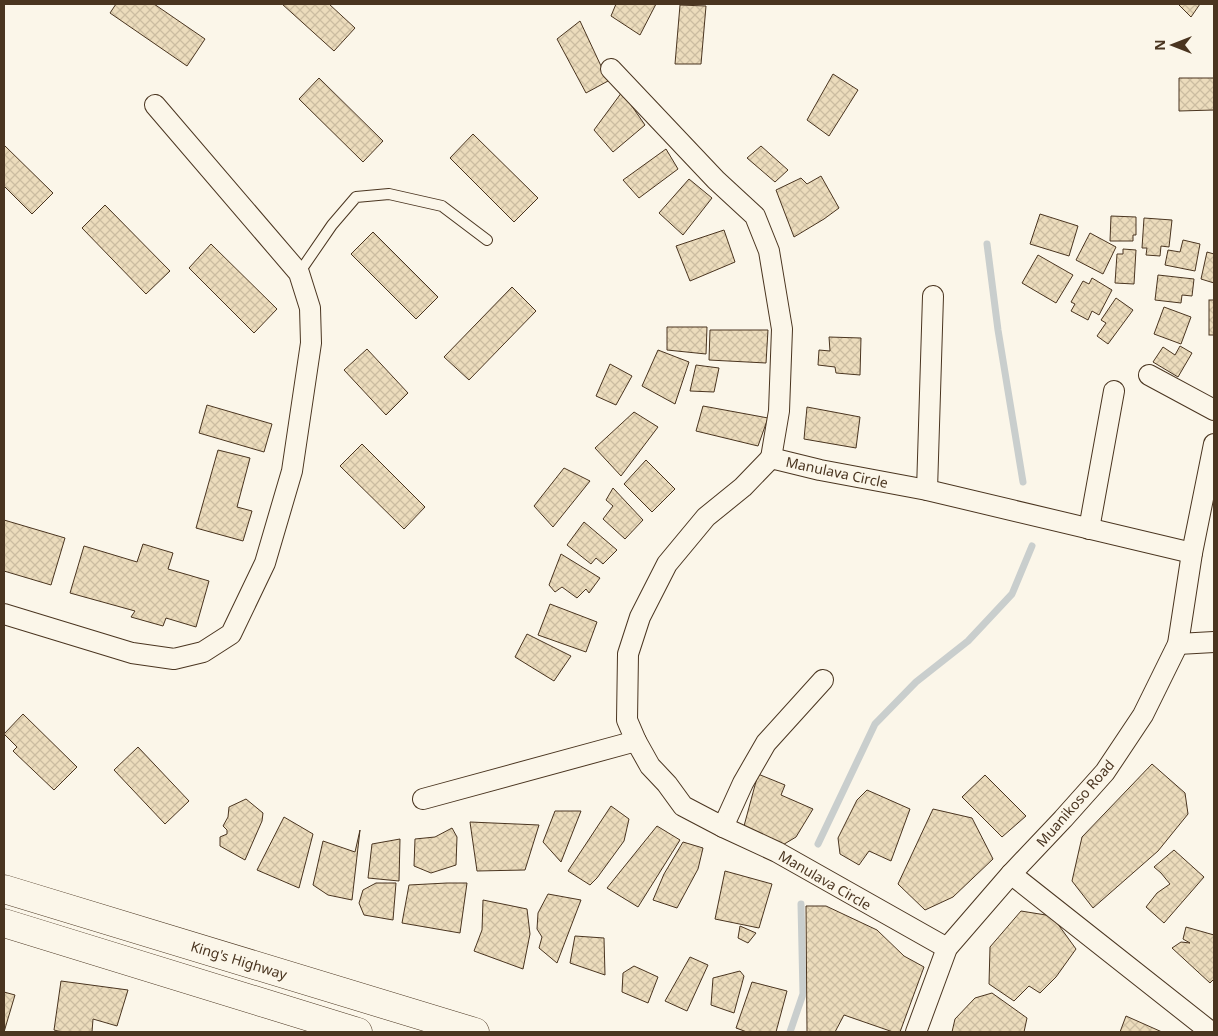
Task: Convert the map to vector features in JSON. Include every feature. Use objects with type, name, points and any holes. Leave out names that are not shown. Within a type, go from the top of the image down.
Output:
[{"type":"highway","name":"King's Highway","points":[[4,888],[475,1032]]},
{"type":"highway","points":[[4,923],[358,1032]]},
{"type":"street","points":[[611,69],[716,180],[755,216],[769,252],[782,329],[779,411],[771,458]]},
{"type":"street","points":[[4,614],[132,653],[174,659],[202,652],[231,634],[265,562],[292,471],[311,343],[310,308],[299,274],[155,105]]},
{"type":"street","points":[[927,490],[933,296]]},
{"type":"street","points":[[1149,375],[1214,410]]},
{"type":"street","points":[[1089,529],[1114,391]]},
{"type":"street","name":"Muanikoso Road","points":[[916,1032],[947,948],[1011,874],[1106,772],[1143,714],[1178,644],[1192,553],[1214,444]]},
{"type":"street","name":"Manulava Circle","points":[[947,948],[777,852],[723,827],[684,806],[650,766],[627,720],[628,654],[640,617],[667,564],[706,518],[743,487],[771,458],[820,470],[927,490],[1192,553]]},
{"type":"street","points":[[1178,644],[1214,642]]},
{"type":"street","points":[[723,827],[743,783],[766,742],[823,680]]},
{"type":"street","points":[[423,799],[636,741]]},
{"type":"street","points":[[1011,874],[1211,1032]]},
{"type":"lane","points":[[299,274],[332,225],[356,197],[389,194],[442,206],[487,240]]},
{"type":"building","points":[[116,4],[154,4],[205,39],[187,66],[110,13]]},
{"type":"building","points":[[282,4],[329,4],[355,28],[334,51]]},
{"type":"building","points":[[616,4],[656,4],[640,35],[611,16]]},
{"type":"building","points":[[1178,4],[1200,4],[1191,17]]},
{"type":"building","points":[[680,5],[706,6],[701,64],[675,64]]},
{"type":"building","points":[[580,21],[608,81],[586,93],[557,39]]},
{"type":"building","points":[[833,74],[858,90],[829,136],[807,120]]},
{"type":"building","points":[[319,78],[383,141],[363,162],[299,99]]},
{"type":"building","points":[[1179,78],[1214,78],[1214,110],[1179,111]]},
{"type":"building","points":[[622,92],[645,125],[613,152],[594,130]]},
{"type":"building","points":[[473,134],[538,198],[514,222],[450,158]]},
{"type":"building","points":[[4,145],[53,193],[32,214],[4,186]]},
{"type":"building","points":[[761,146],[788,170],[775,182],[747,158]]},
{"type":"building","points":[[666,149],[678,169],[639,198],[623,180]]},
{"type":"building","points":[[821,176],[839,208],[794,237],[776,190],[801,178],[807,184]]},
{"type":"building","points":[[689,179],[712,198],[683,235],[659,213]]},
{"type":"building","points":[[105,205],[170,271],[146,294],[82,228]]},
{"type":"building","points":[[1040,214],[1078,226],[1069,256],[1030,244]]},
{"type":"building","points":[[1111,216],[1136,217],[1136,235],[1133,235],[1133,241],[1110,241]]},
{"type":"building","points":[[1144,218],[1172,220],[1169,247],[1161,246],[1160,256],[1146,255],[1147,248],[1142,248]]},
{"type":"building","points":[[724,230],[735,262],[690,281],[676,246]]},
{"type":"building","points":[[373,232],[438,297],[416,319],[351,254]]},
{"type":"building","points":[[1090,233],[1116,247],[1103,274],[1076,260]]},
{"type":"building","points":[[1183,240],[1200,244],[1195,271],[1165,265],[1168,250],[1180,252]]},
{"type":"building","points":[[211,244],[277,309],[254,333],[189,268]]},
{"type":"building","points":[[1123,249],[1136,250],[1134,284],[1115,283],[1117,254],[1123,254]]},
{"type":"building","points":[[1207,252],[1214,254],[1214,283],[1201,279]]},
{"type":"building","points":[[1038,255],[1073,275],[1056,303],[1022,283]]},
{"type":"building","points":[[1158,275],[1194,279],[1192,296],[1182,295],[1181,303],[1155,300]]},
{"type":"building","points":[[1092,278],[1112,290],[1099,315],[1092,311],[1088,320],[1071,311],[1075,304],[1071,302],[1083,281],[1089,284]]},
{"type":"building","points":[[512,287],[536,311],[469,380],[444,357]]},
{"type":"building","points":[[1116,298],[1133,310],[1108,344],[1097,336],[1106,323],[1101,320]]},
{"type":"building","points":[[1209,300],[1214,300],[1214,335],[1209,335]]},
{"type":"building","points":[[1164,307],[1191,317],[1181,344],[1154,334]]},
{"type":"building","points":[[667,327],[707,327],[706,354],[667,350]]},
{"type":"building","points":[[710,330],[768,330],[766,363],[709,360]]},
{"type":"building","points":[[829,337],[861,338],[860,375],[836,373],[835,367],[818,365],[819,350],[830,351]]},
{"type":"building","points":[[1180,346],[1192,353],[1178,377],[1153,362],[1163,347],[1175,355]]},
{"type":"building","points":[[367,349],[408,393],[386,415],[344,370]]},
{"type":"building","points":[[658,350],[689,362],[675,404],[642,386]]},
{"type":"building","points":[[610,364],[632,376],[616,405],[596,396]]},
{"type":"building","points":[[696,365],[719,368],[714,392],[690,391]]},
{"type":"building","points":[[207,405],[272,424],[264,452],[199,433]]},
{"type":"building","points":[[703,406],[768,418],[758,446],[696,431]]},
{"type":"building","points":[[807,407],[860,417],[856,448],[804,439]]},
{"type":"building","points":[[634,412],[658,427],[621,476],[595,448]]},
{"type":"building","points":[[362,444],[425,507],[404,529],[340,466]]},
{"type":"building","points":[[218,450],[250,458],[237,507],[252,511],[243,541],[196,528]]},
{"type":"building","points":[[646,460],[675,489],[652,512],[624,484]]},
{"type":"building","points":[[564,468],[590,481],[553,527],[534,506]]},
{"type":"building","points":[[613,488],[643,520],[625,539],[603,519],[613,506],[606,500]]},
{"type":"building","points":[[4,520],[65,538],[51,585],[4,571]]},
{"type":"building","points":[[584,522],[617,550],[603,564],[596,558],[591,564],[567,545]]},
{"type":"building","points":[[143,544],[173,553],[168,569],[209,581],[196,627],[166,618],[163,626],[131,617],[135,611],[70,593],[84,546],[137,562]]},
{"type":"building","points":[[561,554],[600,578],[589,593],[586,589],[577,598],[562,587],[555,592],[549,585]]},
{"type":"building","points":[[550,604],[597,622],[586,652],[538,635]]},
{"type":"building","points":[[527,634],[571,656],[554,681],[515,657]]},
{"type":"building","points":[[23,714],[77,767],[54,790],[13,751],[17,747],[4,734]]},
{"type":"building","points":[[138,747],[189,801],[165,824],[114,770]]},
{"type":"building","points":[[1152,764],[1185,793],[1188,814],[1158,851],[1093,908],[1072,881],[1082,837]]},
{"type":"building","points":[[758,774],[785,785],[781,795],[813,809],[796,837],[781,846],[744,826]]},
{"type":"building","points":[[985,775],[1026,816],[1002,837],[962,797]]},
{"type":"building","points":[[867,790],[910,809],[891,861],[869,851],[859,865],[840,854],[838,838],[857,800]]},
{"type":"building","points":[[246,799],[263,813],[262,821],[245,860],[220,846],[220,837],[227,834],[227,830],[223,826],[228,817],[229,807]]},
{"type":"building","points":[[611,806],[629,819],[624,841],[590,885],[568,871]]},
{"type":"building","points":[[933,809],[972,818],[993,859],[953,897],[925,910],[898,884]]},
{"type":"building","points":[[555,811],[581,811],[561,862],[543,842]]},
{"type":"building","points":[[284,817],[313,834],[299,888],[257,870]]},
{"type":"building","points":[[470,822],[539,825],[525,870],[477,871]]},
{"type":"building","points":[[657,826],[680,840],[638,907],[607,888]]},
{"type":"building","points":[[452,828],[457,837],[456,865],[431,873],[414,866],[415,839],[435,837]]},
{"type":"building","points":[[360,830],[352,900],[328,895],[313,885],[323,841],[355,852]]},
{"type":"building","points":[[400,839],[399,881],[368,878],[372,844]]},
{"type":"building","points":[[683,842],[703,848],[698,869],[677,908],[653,900],[664,874]]},
{"type":"building","points":[[1174,850],[1204,877],[1164,923],[1146,907],[1157,893],[1170,884],[1154,867]]},
{"type":"building","points":[[725,871],[772,884],[759,928],[715,919]]},
{"type":"building","points":[[376,883],[396,883],[393,920],[364,915],[359,903],[363,890]]},
{"type":"building","points":[[467,883],[460,933],[402,923],[409,885]]},
{"type":"building","points":[[548,894],[581,900],[557,963],[539,948],[542,937],[537,929],[538,913]]},
{"type":"building","points":[[483,900],[527,909],[530,934],[523,969],[474,951],[482,930]]},
{"type":"building","points":[[806,906],[826,906],[877,930],[904,956],[924,967],[900,1032],[893,1032],[844,1015],[835,1032],[807,1032]]},
{"type":"building","points":[[1021,911],[1052,916],[1076,949],[1056,977],[1040,993],[1029,986],[1014,1001],[989,984],[990,947]]},
{"type":"building","points":[[740,926],[756,933],[748,943],[738,938]]},
{"type":"building","points":[[1186,927],[1214,935],[1214,979],[1210,983],[1172,948],[1181,942],[1190,943],[1183,939]]},
{"type":"building","points":[[575,936],[604,938],[605,975],[570,963]]},
{"type":"building","points":[[690,957],[708,965],[687,1011],[665,1001]]},
{"type":"building","points":[[634,966],[658,977],[648,1003],[622,992],[623,973]]},
{"type":"building","points":[[740,971],[744,976],[734,1013],[711,1005],[713,978]]},
{"type":"building","points":[[61,981],[128,990],[117,1026],[93,1019],[92,1032],[62,1032],[54,1030]]},
{"type":"building","points":[[752,982],[787,991],[776,1032],[747,1032],[736,1028]]},
{"type":"building","points":[[4,992],[15,995],[4,1032]]},
{"type":"building","points":[[992,993],[1027,1018],[1024,1032],[952,1032],[955,1019],[975,998]]},
{"type":"building","points":[[1126,1016],[1162,1032],[1120,1032]]},
{"type":"waterway","points":[[987,244],[998,330],[1023,482]]},
{"type":"waterway","points":[[818,844],[875,724],[916,682],[968,641],[1012,594],[1032,546]]},
{"type":"waterway","points":[[790,1032],[803,994],[801,904]]}]
